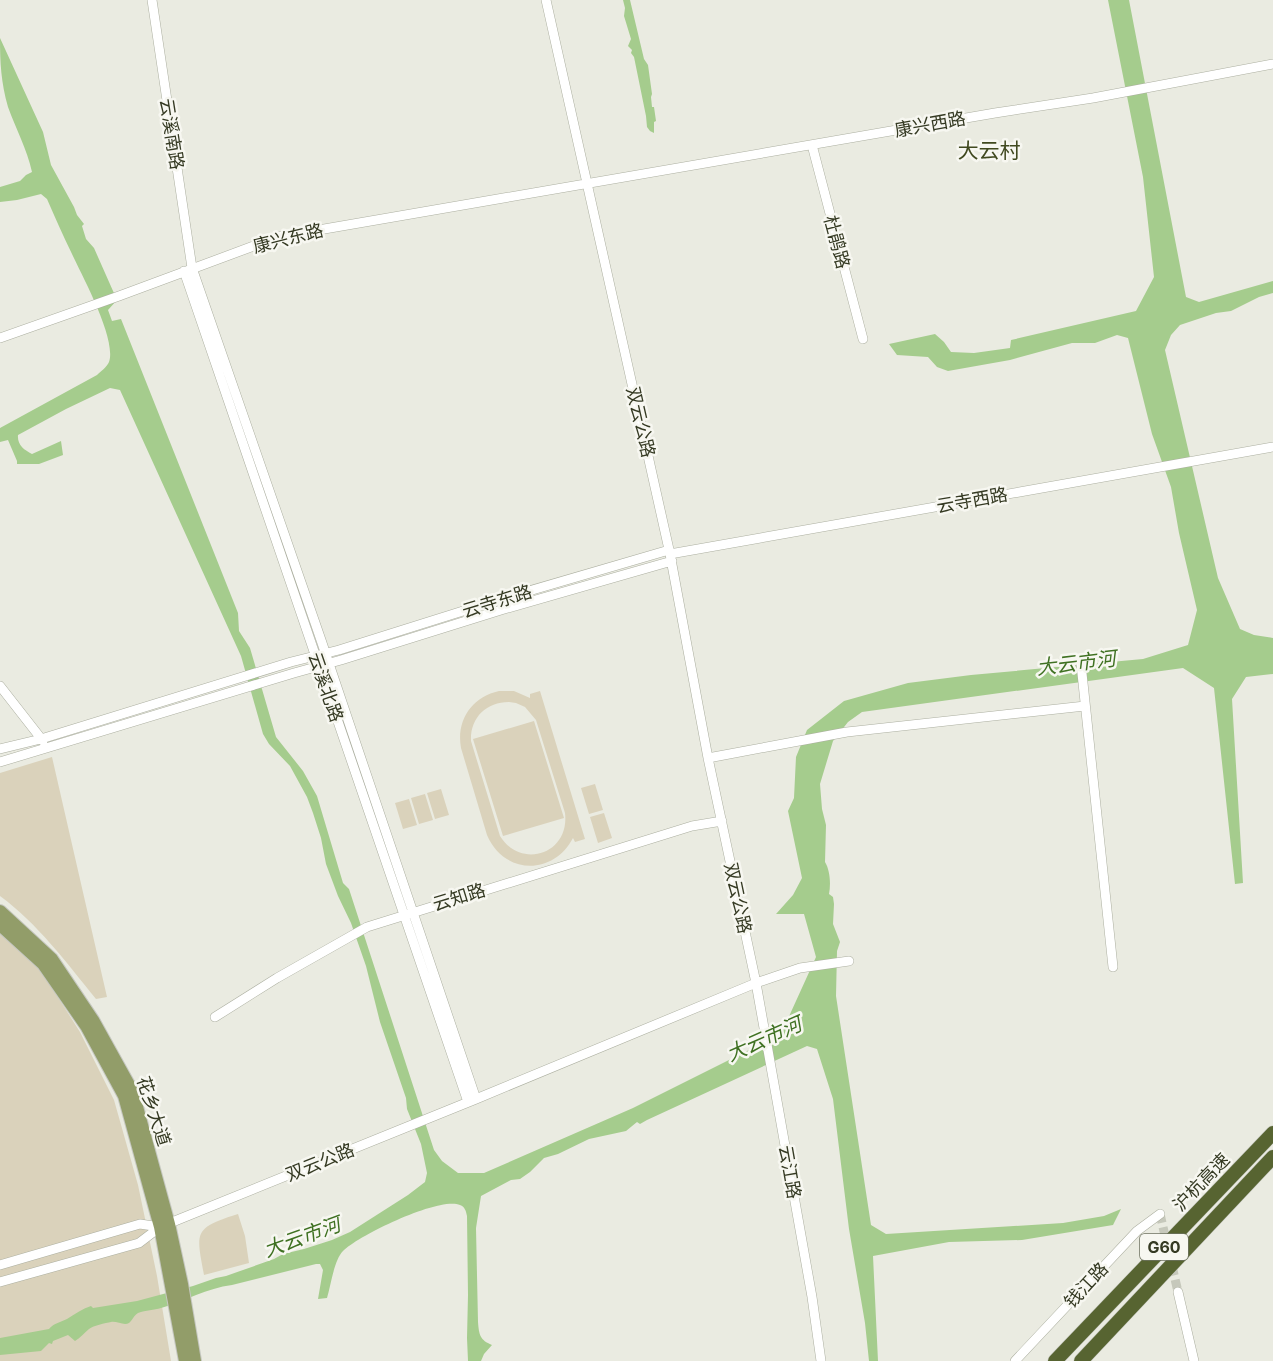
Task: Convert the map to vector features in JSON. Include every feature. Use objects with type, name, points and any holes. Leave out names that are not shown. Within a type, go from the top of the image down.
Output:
[{"type":"highway","name":"沪杭高速","points":[[1055,1361],[1273,1133]]},
{"type":"highway","name":"沪杭高速","points":[[1082,1361],[1273,1157]]},
{"type":"main road","name":"花乡大道","points":[[0,911],[52,959],[93,1020],[133,1092],[165,1226],[182,1313],[195,1361]]},
{"type":"main road","name":"花乡大道","points":[[0,925],[43,964],[86,1026],[124,1096],[165,1226]]},
{"type":"main road","name":"花乡大道","points":[[182,1313],[185,1361]]},
{"type":"street","name":"云溪南路","points":[[152,0],[188,270]]},
{"type":"street","name":"双云公路","points":[[0,1282],[139,1243],[165,1226],[756,983],[708,758],[670,555],[546,0]]},
{"type":"street","name":"康兴西路","points":[[588,184],[1093,98],[1273,64]]},
{"type":"street","name":"杜鹃路","points":[[812,145],[863,339]]},
{"type":"street","name":"康兴东路","points":[[0,338],[278,237],[588,184]]},
{"type":"street","name":"云溪北路","points":[[188,270],[472,1101]]},
{"type":"street","name":"云寺西路","points":[[670,555],[1273,447]]},
{"type":"street","name":"云寺东路","points":[[0,749],[263,670],[670,555]]},
{"type":"street","name":"云寺东路","points":[[0,762],[324,665],[670,555]]},
{"type":"street","points":[[1081,664],[1113,967]]},
{"type":"street","points":[[0,686],[48,748]]},
{"type":"street","points":[[708,758],[847,732],[1085,706]]},
{"type":"street","name":"云知路","points":[[215,1017],[277,978],[367,927],[692,826],[722,821]]},
{"type":"street","points":[[756,983],[800,968],[849,961]]},
{"type":"street","name":"云江路","points":[[756,983],[812,1297],[821,1361]]},
{"type":"street","name":"钱江路","points":[[1015,1361],[1137,1231],[1160,1214]]},
{"type":"street","name":"双云公路","points":[[0,1265],[140,1224],[165,1226]]},
{"type":"street","points":[[1178,1292],[1194,1361]]},
{"type":"shaded area","points":[[623,0],[630,0],[644,59],[648,65],[652,107],[654,107],[656,121],[654,122],[654,133],[647,127],[634,57],[628,46],[631,39],[624,16]]},
{"type":"shaded area","points":[[1108,0],[1129,0],[1186,297],[1199,302],[1273,281],[1273,293],[1259,297],[1231,311],[1216,313],[1180,325],[1171,335],[1165,350],[1218,578],[1240,629],[1254,635],[1273,638],[1273,674],[1246,677],[1232,699],[1243,883],[1235,884],[1214,688],[1183,668],[862,712],[848,722],[833,741],[820,784],[826,825],[825,862],[830,877],[829,894],[833,897],[833,924],[840,942],[837,951],[836,996],[871,1225],[886,1234],[1063,1223],[1104,1216],[1121,1209],[1113,1225],[1022,1240],[949,1242],[873,1256],[878,1361],[869,1361],[849,1229],[833,1099],[817,1049],[807,1046],[640,1124],[637,1122],[626,1131],[589,1139],[544,1158],[520,1179],[511,1180],[481,1196],[476,1228],[478,1322],[481,1337],[492,1345],[481,1361],[468,1361],[467,1216],[462,1206],[450,1204],[418,1211],[352,1244],[337,1260],[327,1298],[318,1299],[323,1270],[320,1264],[316,1264],[214,1289],[161,1308],[144,1311],[135,1315],[127,1324],[111,1322],[96,1326],[75,1341],[68,1335],[53,1341],[52,1344],[49,1343],[41,1351],[0,1355],[0,1338],[49,1329],[91,1306],[93,1308],[137,1301],[193,1286],[283,1254],[332,1240],[350,1232],[408,1195],[425,1182],[427,1173],[421,1144],[407,1109],[406,1098],[380,1022],[366,966],[326,864],[321,838],[307,797],[290,766],[269,744],[263,734],[241,656],[120,390],[110,388],[18,435],[22,447],[32,454],[61,441],[63,455],[39,464],[17,464],[8,440],[0,442],[0,428],[97,375],[108,364],[110,352],[97,308],[47,199],[41,194],[0,202],[0,187],[20,181],[32,172],[8,107],[1,72],[0,38],[43,132],[51,165],[84,224],[82,226],[86,239],[94,248],[117,300],[108,310],[112,321],[121,319],[238,613],[239,631],[250,648],[276,737],[303,771],[317,796],[343,883],[349,889],[434,1150],[442,1161],[458,1173],[484,1173],[633,1108],[781,1034],[816,957],[804,914],[776,914],[793,895],[802,878],[788,811],[794,798],[796,757],[807,730],[844,701],[908,683],[1143,659],[1188,645],[1197,610],[1171,487],[1152,434],[1128,338],[1117,335],[1095,343],[1072,343],[1010,360],[948,371],[937,367],[928,357],[897,355],[889,344],[935,334],[951,352],[974,353],[1010,348],[1011,340],[1136,311],[1154,277],[1143,177]]},
{"type":"shaded area","points":[[514,691],[530,698],[530,694],[540,691],[585,839],[575,842],[573,838],[554,859],[541,864],[529,866],[516,864],[505,858],[495,848],[487,835],[460,738],[461,728],[468,711],[481,698],[489,694]],"holes":[[[516,703],[525,707],[536,720],[565,813],[565,827],[560,839],[542,853],[520,853],[500,836],[471,741],[473,725],[481,713],[493,705]]]},
{"type":"shaded area","points":[[534,721],[564,818],[503,836],[473,739]]},
{"type":"shaded area","points":[[52,757],[107,997],[96,999],[39,931],[0,896],[0,773]]},
{"type":"shaded area","points":[[595,784],[603,810],[589,814],[581,788]]},
{"type":"shaded area","points":[[441,789],[449,815],[435,819],[427,793]]},
{"type":"shaded area","points":[[425,794],[433,820],[419,824],[411,798]]},
{"type":"shaded area","points":[[409,799],[417,825],[403,829],[395,803]]},
{"type":"shaded area","points":[[604,813],[612,838],[598,843],[590,817]]},
{"type":"shaded area","points":[[0,930],[42,972],[80,1032],[114,1100],[138,1185],[157,1276],[171,1361],[0,1361]]},
{"type":"shaded area","points":[[238,1214],[245,1236],[249,1263],[204,1275],[199,1240],[201,1234],[213,1223]]},
{"type":"tunnel","points":[[1160,1214],[1178,1292]]},
{"type":"district","name":"大云村","points":[[989,150]]},
{"type":"water label","name":"大云市河","points":[[1076,663]]},
{"type":"water label","name":"大云市河","points":[[764,1039]]},
{"type":"water label","name":"大云市河","points":[[302,1237]]}]
